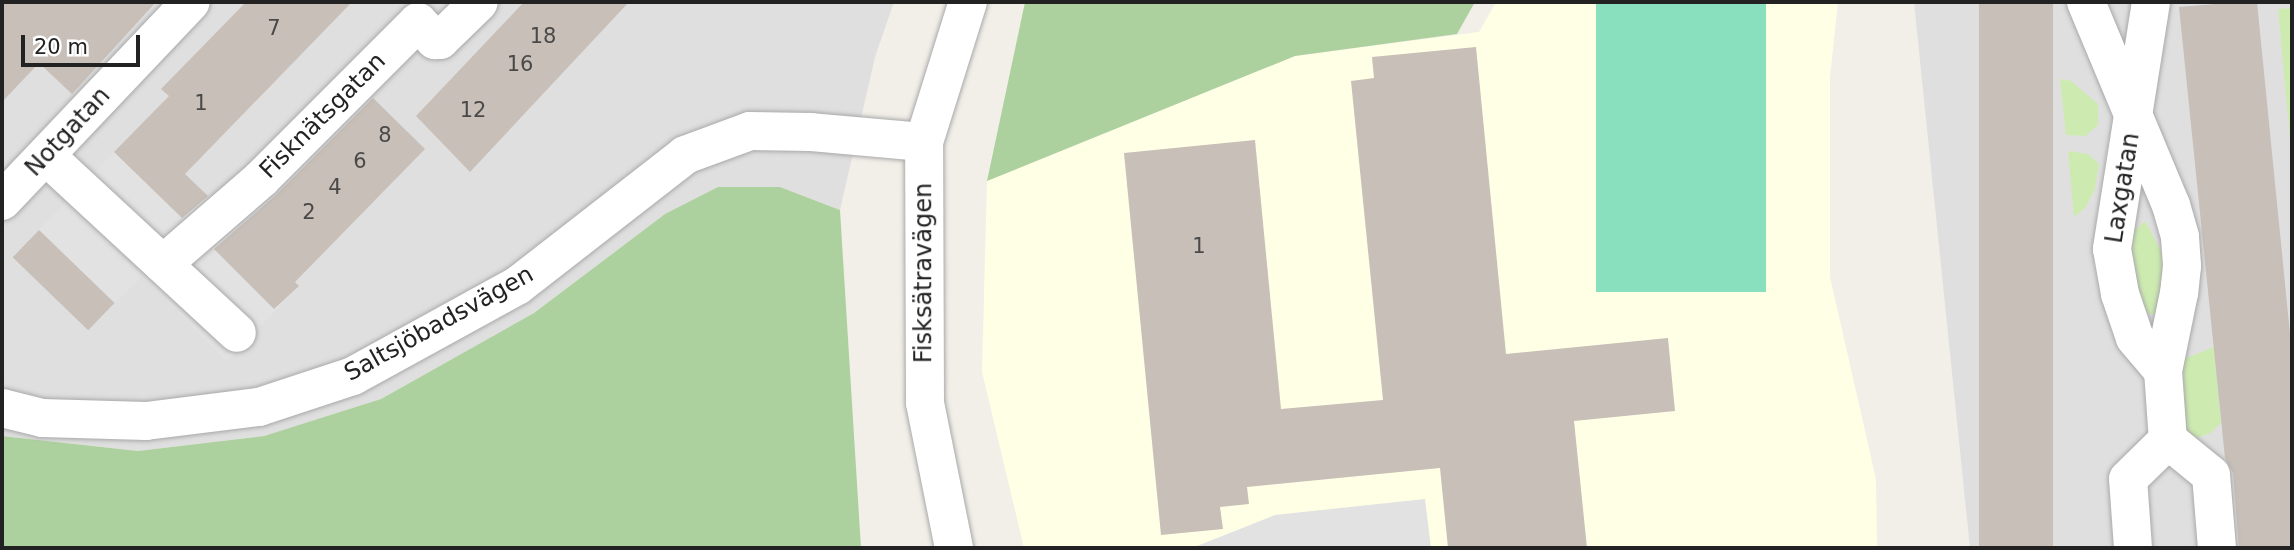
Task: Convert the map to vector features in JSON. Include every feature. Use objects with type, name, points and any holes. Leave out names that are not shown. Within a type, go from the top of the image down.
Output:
[{"type":"street","name":"Notgatan","points":[[2,201],[191,2]]},
{"type":"street","name":"Fisknätsgatan","points":[[163,264],[261,179],[418,22],[435,40],[440,40],[479,2]]},
{"type":"street","name":"Fisksätravägen","points":[[954,548],[925,404],[924,142],[968,2]]},
{"type":"street","name":"Laxgatan","points":[[2086,2],[2171,205],[2180,237],[2182,266],[2163,370],[2168,440]]},
{"type":"street","name":"Laxgatan","points":[[2151,2],[2112,249],[2120,294],[2135,338],[2163,370]]},
{"type":"street","name":"Saltsjöbadsvägen","points":[[2,408],[42,418],[146,421],[259,407],[353,376],[517,286],[685,155],[750,131],[811,132],[924,142]]},
{"type":"street","points":[[46,156],[237,333]]},
{"type":"street","points":[[2133,548],[2128,479],[2168,440],[2211,475],[2217,548]]},
{"type":"shaded area","points":[[2,2],[894,2],[875,57],[840,210],[780,187],[665,214],[534,313],[381,399],[264,436],[138,451],[2,436]]},
{"type":"shaded area","points":[[1496,2],[1838,2],[1830,77],[1830,277],[1876,479],[1877,548],[1024,548],[982,372],[987,181],[1295,56],[1479,32]]},
{"type":"shaded area","points":[[1914,2],[2292,2],[2292,548],[1970,548]]},
{"type":"shaded area","points":[[138,128],[299,286],[227,361],[141,277],[88,330],[12,257]]},
{"type":"shaded area","points":[[1425,499],[1431,548],[1192,548],[1275,515]]},
{"type":"green space","points":[[1025,2],[1475,2],[1457,34],[1295,56],[987,181]]},
{"type":"green space","points":[[1596,2],[1766,2],[1766,292],[1596,292]]},
{"type":"green space","points":[[2292,8],[2292,161],[2278,9]]},
{"type":"green space","points":[[2060,79],[2071,81],[2098,104],[2098,125],[2085,136],[2066,135]]},
{"type":"green space","points":[[2068,151],[2088,154],[2099,164],[2095,189],[2085,208],[2074,217]]},
{"type":"green space","points":[[718,187],[780,187],[840,210],[861,548],[2,548],[2,436],[138,451],[264,436],[381,399],[534,313],[665,214]]},
{"type":"green space","points":[[2145,221],[2167,262],[2158,314],[2148,314],[2139,304],[2128,255],[2134,231]]},
{"type":"green space","points":[[2214,347],[2221,423],[2209,434],[2195,438],[2178,432],[2174,363]]},
{"type":"building","points":[[2,2],[156,2],[72,94],[39,63],[2,102]]},
{"type":"building","points":[[246,2],[352,2],[185,174],[208,196],[182,218],[114,152],[169,96],[161,89]]},
{"type":"building","points":[[524,2],[629,2],[470,172],[416,116]]},
{"type":"building","points":[[1979,2],[2053,2],[2053,548],[1979,548]]},
{"type":"building","points":[[2257,2],[2292,354],[2292,548],[2239,548],[2233,473],[2225,458],[2179,7]]},
{"type":"building","points":[[1476,47],[1506,354],[1668,338],[1675,411],[1574,421],[1587,548],[1448,548],[1440,468],[1247,487],[1249,504],[1220,507],[1223,529],[1161,535],[1124,153],[1255,140],[1281,409],[1383,400],[1351,81],[1374,78],[1372,57]]},
{"type":"building","points":[[373,98],[425,149],[295,282],[299,286],[274,309],[214,249],[276,195]]},
{"type":"building","points":[[39,230],[115,303],[88,330],[13,257]]}]
